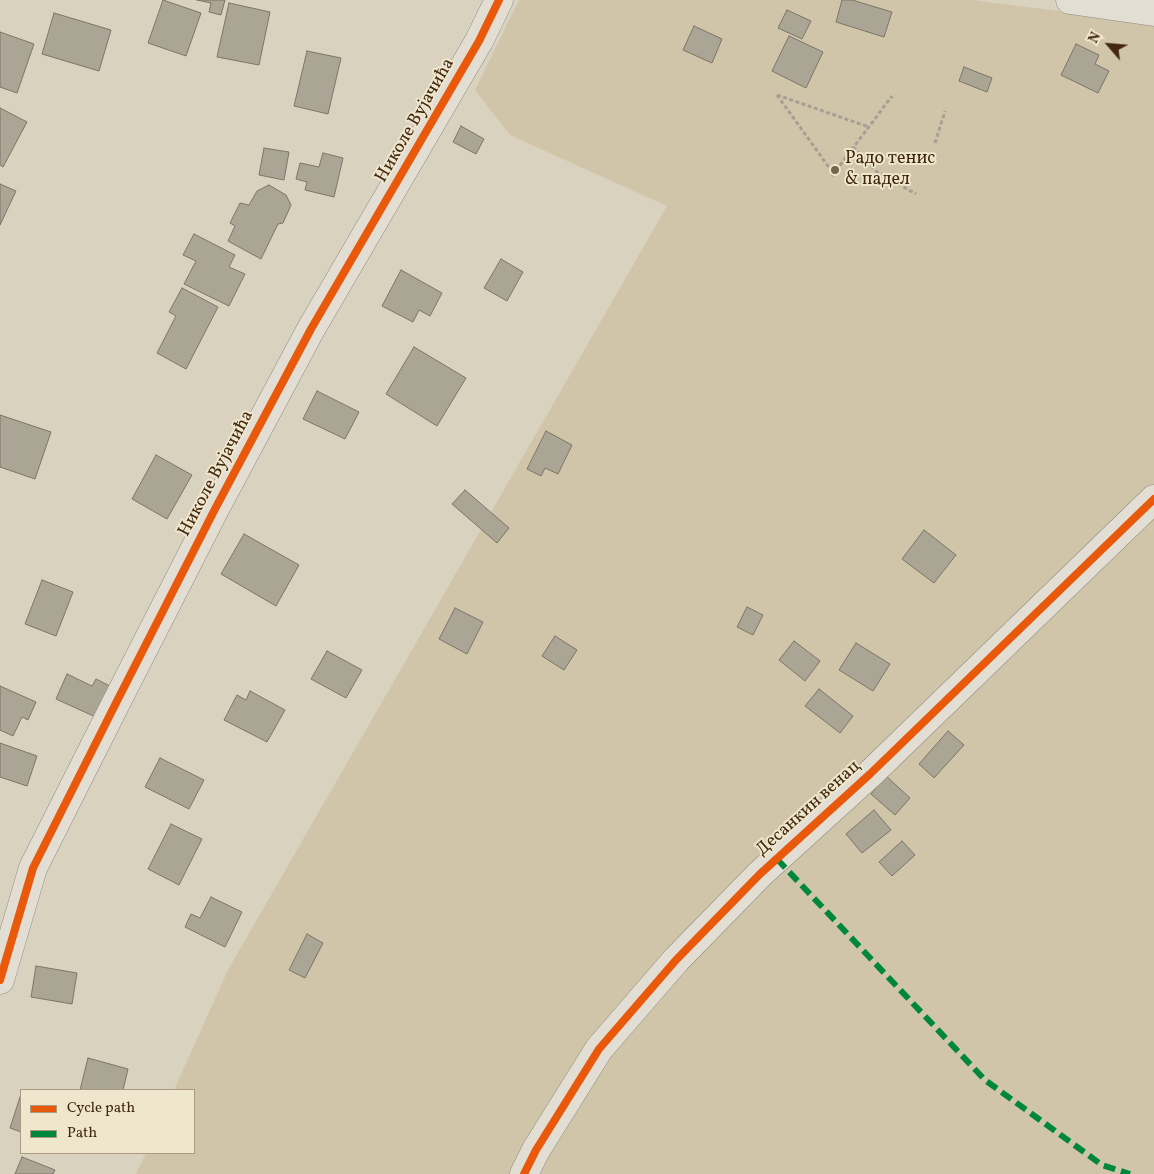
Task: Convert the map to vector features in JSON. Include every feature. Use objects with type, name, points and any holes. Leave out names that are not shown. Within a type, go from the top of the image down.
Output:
[{"type":"street","name":"Николе Вујачића","points":[[0,980],[33,868],[143,650],[215,509],[311,330],[480,40],[499,0]]},
{"type":"street","points":[[1070,0],[1154,12]]},
{"type":"street","name":"Десанкин венац","points":[[524,1174],[536,1150],[599,1049],[676,960],[760,874],[870,774],[1154,499]]},
{"type":"path","points":[[869,127],[777,95],[832,175],[869,127],[892,96]]},
{"type":"path","points":[[935,143],[945,111]]},
{"type":"path","points":[[853,148],[878,172],[916,194]]},
{"type":"shaded area","points":[[519,0],[972,0],[1074,13],[1154,0],[1154,1174],[136,1174],[146,1154],[195,1154],[195,1089],[174,1089],[228,970],[667,206],[510,135],[475,90]]},
{"type":"building","points":[[163,0],[201,13],[186,56],[148,43]]},
{"type":"building","points":[[197,0],[225,0],[221,15],[209,12],[211,3]]},
{"type":"building","points":[[842,0],[852,0],[892,12],[884,37],[836,22]]},
{"type":"building","points":[[229,3],[270,12],[259,65],[217,57]]},
{"type":"building","points":[[787,10],[811,21],[802,39],[778,28]]},
{"type":"building","points":[[54,13],[111,30],[99,71],[42,54]]},
{"type":"building","points":[[694,26],[722,39],[712,63],[683,50]]},
{"type":"building","points":[[0,32],[34,44],[17,93],[0,87]]},
{"type":"building","points":[[789,36],[823,52],[806,88],[772,71]]},
{"type":"building","points":[[1076,44],[1099,55],[1095,64],[1109,71],[1098,93],[1061,75]]},
{"type":"building","points":[[307,51],[341,58],[328,114],[294,106]]},
{"type":"building","points":[[964,67],[992,78],[987,92],[959,81]]},
{"type":"building","points":[[0,108],[27,122],[3,167],[0,165]]},
{"type":"building","points":[[461,126],[484,139],[476,154],[453,142]]},
{"type":"building","points":[[264,148],[289,152],[284,180],[259,175]]},
{"type":"building","points":[[323,153],[343,158],[334,197],[305,190],[307,182],[296,179],[300,163],[319,167]]},
{"type":"building","points":[[0,184],[16,191],[0,225]]},
{"type":"building","points":[[269,185],[286,195],[291,205],[283,223],[278,224],[261,259],[228,241],[235,226],[230,223],[240,203],[249,205],[257,191]]},
{"type":"building","points":[[194,234],[235,255],[229,267],[245,274],[229,306],[184,284],[196,261],[183,255]]},
{"type":"building","points":[[501,259],[523,272],[507,301],[484,288]]},
{"type":"building","points":[[401,270],[442,293],[430,316],[419,310],[413,322],[382,306]]},
{"type":"building","points":[[182,288],[218,307],[186,369],[157,353],[176,316],[169,312]]},
{"type":"building","points":[[414,347],[466,378],[437,426],[386,394]]},
{"type":"building","points":[[317,391],[359,412],[345,439],[303,419]]},
{"type":"building","points":[[0,415],[51,432],[35,479],[0,467]]},
{"type":"building","points":[[546,431],[572,445],[558,474],[545,468],[541,476],[527,469]]},
{"type":"building","points":[[156,455],[192,475],[167,519],[132,499]]},
{"type":"building","points":[[465,490],[509,528],[497,543],[452,504]]},
{"type":"building","points":[[924,530],[956,555],[934,583],[902,559]]},
{"type":"building","points":[[244,534],[299,565],[276,606],[221,574]]},
{"type":"building","points":[[42,580],[73,592],[56,636],[25,624]]},
{"type":"building","points":[[747,607],[763,615],[753,635],[737,627]]},
{"type":"building","points":[[455,608],[483,622],[467,654],[439,639]]},
{"type":"building","points":[[555,636],[577,650],[564,670],[542,656]]},
{"type":"building","points":[[794,641],[820,661],[805,681],[779,660]]},
{"type":"building","points":[[856,643],[890,664],[873,691],[839,670]]},
{"type":"building","points":[[327,651],[362,670],[346,698],[311,679]]},
{"type":"building","points":[[67,674],[92,686],[96,679],[114,688],[100,719],[56,699]]},
{"type":"building","points":[[0,686],[36,702],[28,720],[22,717],[13,736],[0,730]]},
{"type":"building","points":[[819,689],[853,716],[840,733],[805,706]]},
{"type":"building","points":[[250,691],[285,710],[267,742],[224,720],[237,695],[246,700]]},
{"type":"building","points":[[948,731],[964,745],[934,778],[919,764]]},
{"type":"building","points":[[0,743],[37,756],[27,786],[0,777]]},
{"type":"building","points":[[160,758],[204,780],[189,809],[145,787]]},
{"type":"building","points":[[886,776],[910,798],[895,815],[871,794]]},
{"type":"building","points":[[874,810],[891,830],[862,853],[846,834]]},
{"type":"building","points":[[171,824],[202,839],[179,885],[148,869]]},
{"type":"building","points":[[902,841],[915,855],[892,876],[879,862]]},
{"type":"building","points":[[211,897],[242,912],[225,947],[185,927],[191,914],[200,918]]},
{"type":"building","points":[[307,934],[323,943],[305,978],[289,970]]},
{"type":"building","points":[[36,966],[77,973],[72,1004],[31,997]]},
{"type":"building","points":[[88,1058],[128,1069],[123,1089],[80,1089]]},
{"type":"building","points":[[20,1097],[20,1132],[10,1128]]},
{"type":"building","points":[[22,1157],[55,1170],[53,1174],[15,1174]]},
{"type":"marked path","points":[[777,859],[985,1080],[1102,1165],[1130,1174]]},
{"type":"cycle path","points":[[0,980],[33,868],[116,703],[215,509],[311,329],[479,41],[499,0]]},
{"type":"cycle path","points":[[524,1174],[536,1150],[599,1049],[676,960],[760,874],[870,774],[1154,499]]},
{"type":"place","name":"Радо тенис & падел","points":[[835,170]]}]
